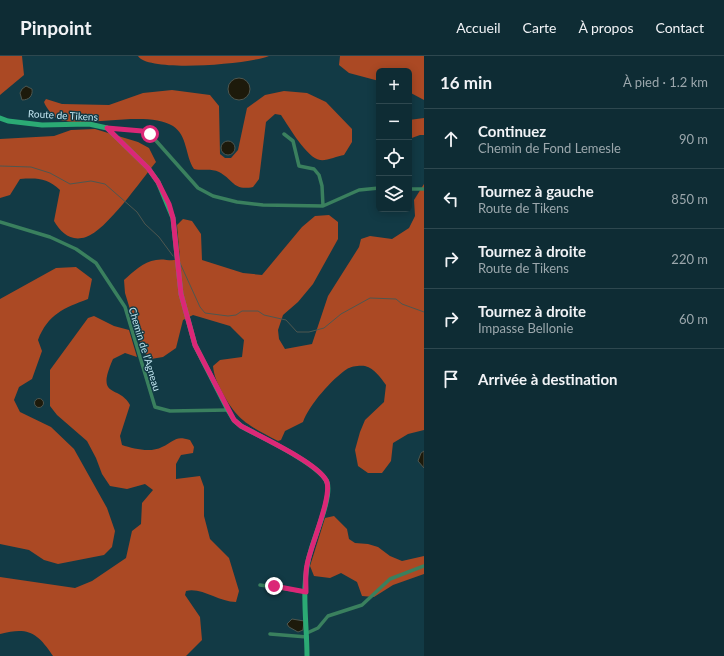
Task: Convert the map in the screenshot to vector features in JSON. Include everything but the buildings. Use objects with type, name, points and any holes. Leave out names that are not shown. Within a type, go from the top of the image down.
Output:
[{"type":"street","name":"Route de Tikens","points":[[0,118],[8,121],[42,125],[89,124],[107,128],[148,168],[158,182],[169,204],[173,218],[181,294],[195,345],[228,410],[234,420],[241,426],[309,465],[319,472],[328,484],[327,498],[306,567],[307,656]]},
{"type":"street","points":[[107,128],[142,131],[150,134],[198,188],[213,196],[237,202],[263,205],[322,206],[359,190],[376,188]]},
{"type":"street","points":[[284,134],[293,141],[299,166],[314,169],[319,175],[322,206]]},
{"type":"street","points":[[412,189],[424,189]]},
{"type":"street","name":"Chemin de l’Agneau","points":[[0,222],[50,237],[76,249],[96,263],[125,307],[155,407],[170,411],[228,410]]},
{"type":"street","points":[[270,634],[307,635],[318,628],[328,616],[362,605],[390,579],[424,566]]},
{"type":"street","points":[[260,585],[306,592]]},
{"type":"shaded area","points":[[0,56],[22,56],[24,75],[0,95]]},
{"type":"shaded area","points":[[138,56],[269,56],[242,62],[179,66],[146,61]]},
{"type":"shaded area","points":[[340,56],[424,56],[424,100],[412,94],[412,68],[376,68],[376,80],[349,73],[339,65]]},
{"type":"shaded area","points":[[239,78],[247,81],[250,89],[247,97],[239,100],[231,97],[228,89],[231,81]]},
{"type":"shaded area","points":[[26,86],[32,89],[32,94],[29,98],[22,100],[20,93]]},
{"type":"shaded area","points":[[172,90],[210,95],[219,106],[220,154],[225,158],[231,158],[238,150],[247,108],[265,95],[284,91],[307,93],[326,102],[352,129],[352,142],[344,155],[326,160],[320,160],[315,158],[304,148],[281,115],[275,114],[266,122],[259,179],[253,187],[246,188],[237,186],[219,172],[194,169],[184,141],[178,130],[162,121],[134,119],[72,122],[60,120],[55,117],[46,107],[44,102],[46,99],[62,104],[109,105],[143,93]]},
{"type":"shaded area","points":[[424,118],[424,135],[412,138],[412,120]]},
{"type":"shaded area","points":[[95,129],[138,142],[149,148],[156,162],[113,215],[94,233],[86,237],[76,238],[63,233],[54,221],[60,190],[46,181],[37,179],[20,179],[10,195],[0,198],[0,139],[54,136],[71,130]]},
{"type":"shaded area","points":[[228,141],[233,143],[235,148],[233,153],[228,155],[223,153],[221,148],[223,143]]},
{"type":"shaded area","points":[[424,184],[424,430],[408,434],[393,443],[391,461],[382,473],[368,473],[358,466],[355,450],[365,420],[384,402],[386,385],[369,367],[353,366],[341,373],[316,400],[303,422],[285,431],[281,440],[278,441],[251,426],[238,416],[232,409],[217,382],[213,366],[220,360],[242,357],[244,340],[230,326],[193,315],[183,320],[176,348],[163,357],[151,359],[143,352],[125,293],[124,280],[138,268],[151,261],[180,259],[177,225],[183,219],[192,221],[201,234],[202,260],[243,273],[262,275],[302,227],[315,216],[329,215],[338,222],[338,239],[313,284],[298,302],[283,315],[278,330],[279,339],[285,349],[312,344],[328,296],[359,247],[361,239],[370,236],[392,239],[409,228],[415,216],[414,200]]},
{"type":"shaded area","points":[[76,267],[92,279],[88,299],[64,309],[47,324],[38,340],[42,351],[32,379],[19,387],[14,400],[20,412],[51,427],[74,449],[107,508],[115,531],[112,547],[104,555],[58,564],[44,560],[29,550],[0,544],[0,299],[56,268]]},
{"type":"shaded area","points":[[94,316],[114,326],[129,330],[137,357],[125,353],[113,359],[108,372],[108,386],[111,390],[125,399],[130,405],[120,436],[122,445],[137,449],[153,450],[158,449],[178,438],[190,440],[194,447],[193,453],[181,455],[176,464],[176,479],[200,476],[204,487],[204,516],[210,539],[229,558],[239,591],[236,602],[223,600],[198,591],[186,591],[185,595],[200,617],[202,640],[186,656],[53,656],[42,641],[31,633],[18,631],[0,634],[0,577],[75,588],[92,581],[126,558],[132,531],[141,524],[142,503],[153,490],[145,484],[127,489],[110,486],[102,474],[87,441],[57,415],[50,406],[50,370],[88,318]]},
{"type":"shaded area","points":[[37,399],[41,399],[43,403],[41,407],[37,407],[35,405],[35,401]]},
{"type":"shaded area","points":[[424,451],[424,468],[418,461],[421,453]]},
{"type":"shaded area","points":[[334,516],[347,529],[349,539],[355,543],[368,544],[378,547],[390,556],[402,561],[424,556],[424,574],[393,585],[374,597],[362,596],[357,582],[341,573],[330,578],[314,576],[310,566],[325,518]]},
{"type":"shaded area","points":[[292,619],[304,621],[303,630],[298,632],[289,627],[287,624]]},
{"type":"waterway","points":[[0,166],[31,167],[50,173],[70,184],[91,181],[105,184],[137,212],[145,224],[159,237],[173,256]]},
{"type":"waterway","points":[[180,263],[200,307],[205,313],[228,316],[236,315],[242,311],[258,311],[264,315],[286,320],[297,332],[309,332],[324,328],[341,314],[370,298],[396,299],[402,304],[424,312]]},
{"type":"route","points":[[150,134],[128,129],[107,128],[119,138],[148,168],[158,182],[169,204],[173,218],[181,294],[198,353],[234,420],[241,426],[314,468],[326,479],[328,484],[329,491],[306,567],[306,592],[274,586]]}]
